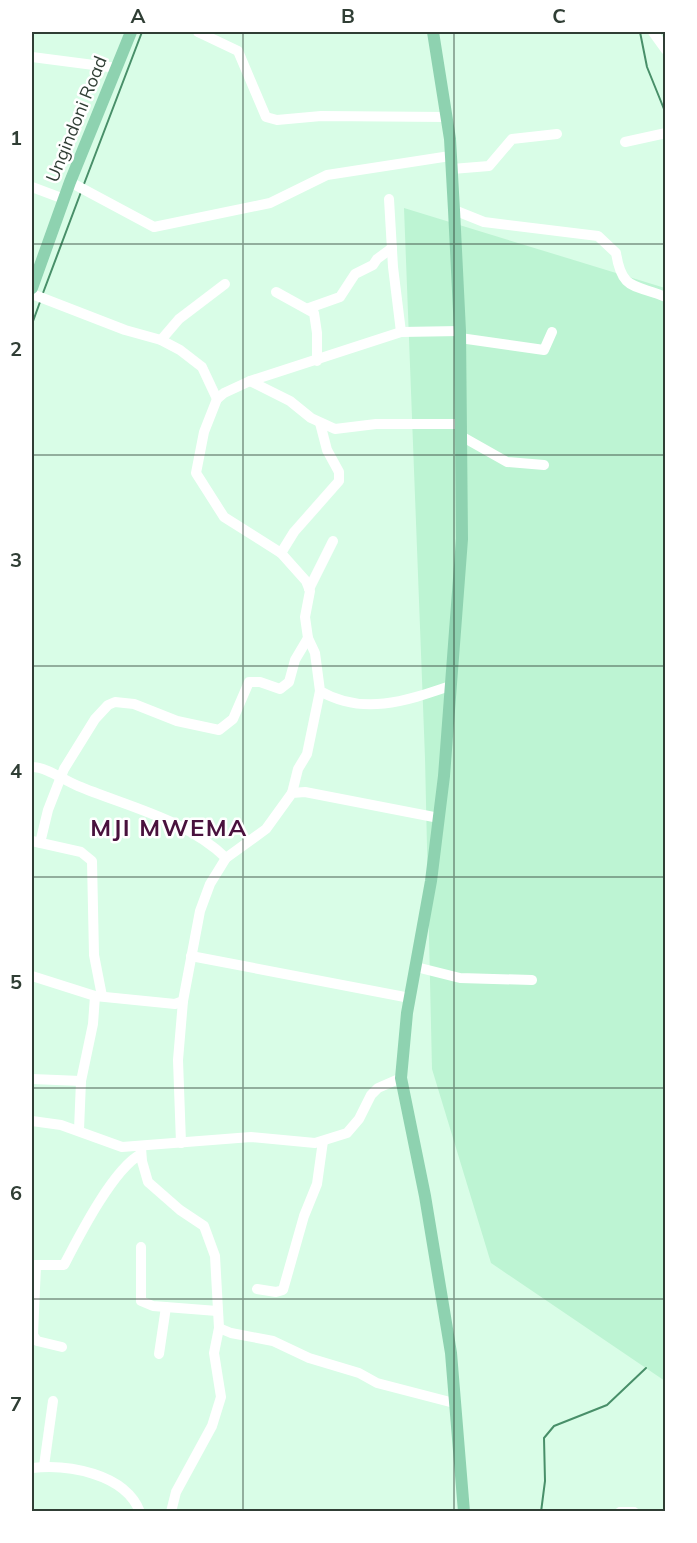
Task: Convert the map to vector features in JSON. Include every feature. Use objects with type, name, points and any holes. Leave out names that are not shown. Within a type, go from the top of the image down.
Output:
[{"type":"main road","name":"Ungindoni Road","points":[[32,282],[131,32]]},
{"type":"main road","points":[[433,32],[447,117],[454,210],[460,335],[462,538],[439,818],[410,998],[401,1078],[425,1196],[451,1353],[464,1512]]},
{"type":"street","points":[[198,32],[238,51],[266,117],[277,120],[321,116],[447,117]]},
{"type":"street","points":[[653,32],[666,50]]},
{"type":"street","points":[[32,57],[117,68]]},
{"type":"street","points":[[625,142],[666,133]]},
{"type":"street","points":[[70,182],[154,227],[270,203],[327,176],[451,163],[489,166],[512,139],[557,134]]},
{"type":"street","points":[[32,187],[64,199]]},
{"type":"street","points":[[389,199],[401,332]]},
{"type":"street","points":[[454,210],[484,222],[598,236],[616,253],[617,269],[626,282],[666,297]]},
{"type":"street","points":[[309,308],[340,297],[355,274],[373,265],[377,259],[392,248]]},
{"type":"street","points":[[161,340],[179,319],[225,284]]},
{"type":"street","points":[[276,292],[309,308],[316,320],[316,361]]},
{"type":"street","points":[[32,294],[125,330],[161,340],[202,367],[217,399]]},
{"type":"street","points":[[309,589],[299,571],[281,553],[224,517],[200,482],[196,472],[204,432],[217,399],[224,393],[250,381],[401,332],[460,335],[544,350],[552,332]]},
{"type":"street","points":[[250,381],[290,401],[320,423],[335,429],[376,424],[460,430],[507,462],[544,465]]},
{"type":"street","points":[[281,553],[294,532],[339,481],[339,472],[327,450],[320,423]]},
{"type":"street","points":[[327,450],[335,429]]},
{"type":"street","points":[[181,1143],[181,1088],[178,1060],[183,1001],[200,911],[210,884],[226,858],[266,829],[292,793],[306,754],[320,691],[315,653],[308,638],[305,617],[309,589],[333,541]]},
{"type":"street","points":[[79,1130],[81,1081],[99,996],[94,955],[92,861],[81,852],[34,842],[64,769],[89,729],[108,705],[115,702],[134,704],[177,721],[219,730],[233,718],[249,682],[260,682],[280,689],[290,682],[296,660],[308,638]]},
{"type":"street","points":[[320,691],[339,700],[385,706],[450,686]]},
{"type":"street","points":[[32,767],[43,769],[61,779],[204,839],[226,858]]},
{"type":"street","points":[[292,793],[305,792],[439,818]]},
{"type":"street","points":[[191,956],[410,998]]},
{"type":"street","points":[[416,967],[460,978],[532,980]]},
{"type":"street","points":[[32,976],[99,996],[161,1004],[176,1004],[183,1001]]},
{"type":"street","points":[[32,1121],[79,1130],[122,1148],[141,1151],[181,1143],[251,1137],[315,1143],[347,1133],[359,1119],[371,1095],[378,1088],[394,1079],[401,1078]]},
{"type":"street","points":[[32,1079],[81,1081]]},
{"type":"street","points":[[257,1289],[276,1292],[283,1290],[304,1216],[317,1184],[323,1142]]},
{"type":"street","points":[[62,1347],[37,1341],[33,1335],[34,1263],[64,1265],[81,1232],[109,1188],[141,1151]]},
{"type":"street","points":[[141,1151],[148,1182],[180,1210],[204,1226],[215,1256],[219,1328],[214,1353],[221,1397],[218,1412],[176,1492],[171,1512]]},
{"type":"street","points":[[141,1247],[141,1301],[153,1306],[217,1311]]},
{"type":"street","points":[[159,1354],[166,1307]]},
{"type":"street","points":[[219,1328],[231,1334],[273,1341],[309,1358],[359,1373],[377,1383],[454,1403]]},
{"type":"street","points":[[44,1466],[53,1401]]},
{"type":"street","points":[[32,1468],[44,1466],[108,1479],[128,1494],[140,1512]]},
{"type":"street","points":[[620,1512],[634,1512]]},
{"type":"green space","points":[[404,208],[665,288],[665,1381],[491,1263],[432,1069],[425,758]]},
{"type":"waterway","points":[[84,184],[142,32]]},
{"type":"waterway","points":[[640,32],[647,67],[666,114]]},
{"type":"waterway","points":[[43,293],[81,192]]},
{"type":"waterway","points":[[32,324],[40,302]]},
{"type":"waterway","points":[[541,1512],[545,1481],[544,1438],[554,1426],[607,1405],[646,1368]]},
{"type":"district","name":"MJI MWEMA","points":[[169,827]]}]
